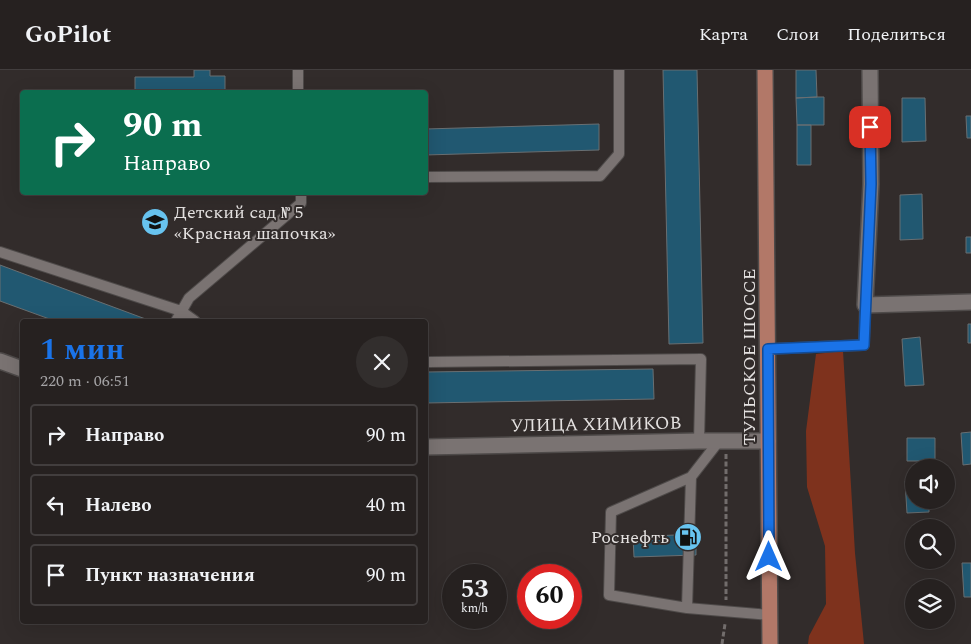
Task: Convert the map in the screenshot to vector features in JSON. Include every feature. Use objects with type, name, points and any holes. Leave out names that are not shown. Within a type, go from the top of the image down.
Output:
[{"type":"main road","name":"ТУЛЬСКОЕ ШОССЕ","points":[[765,70],[770,644]]},
{"type":"street","points":[[870,70],[871,184],[866,305],[971,302]]},
{"type":"street","points":[[0,361],[20,368]]},
{"type":"street","name":"УЛИЦА ХИМИКОВ","points":[[428,447],[768,441]]},
{"type":"lane","points":[[298,70],[298,90]]},
{"type":"lane","points":[[428,178],[600,176],[619,154],[619,70]]},
{"type":"lane","points":[[177,319],[189,298],[301,203],[301,195]]},
{"type":"lane","points":[[0,252],[181,311],[192,319]]},
{"type":"lane","points":[[768,349],[864,345],[866,305]]},
{"type":"lane","points":[[429,362],[700,359],[699,441]]},
{"type":"lane","points":[[722,441],[691,477],[611,512],[610,595],[687,608],[769,615]]},
{"type":"lane","points":[[687,608],[691,477]]},
{"type":"path","points":[[722,441],[726,612],[722,644]]},
{"type":"shaded area","points":[[843,351],[855,553],[864,644],[808,644],[809,636],[826,604],[825,546],[807,487],[806,431],[816,354]]},
{"type":"building","points":[[194,70],[210,70],[210,76],[225,76],[225,90],[135,90],[135,77],[194,77]]},
{"type":"building","points":[[663,70],[697,70],[703,343],[669,344]]},
{"type":"building","points":[[796,70],[816,70],[817,97],[796,98]]},
{"type":"building","points":[[824,97],[824,125],[797,125],[796,98]]},
{"type":"building","points":[[902,98],[925,98],[926,141],[902,142]]},
{"type":"building","points":[[966,116],[971,116],[971,138],[967,138]]},
{"type":"building","points":[[599,124],[599,150],[428,155],[428,129]]},
{"type":"building","points":[[797,125],[811,125],[811,165],[797,165]]},
{"type":"building","points":[[922,194],[923,239],[900,240],[900,195]]},
{"type":"building","points":[[966,237],[971,237],[971,253],[966,253]]},
{"type":"building","points":[[0,265],[146,319],[50,319],[0,301]]},
{"type":"building","points":[[968,324],[971,324],[971,343],[968,343]]},
{"type":"building","points":[[920,337],[924,385],[905,386],[902,339]]},
{"type":"building","points":[[653,369],[654,399],[428,403],[428,372]]},
{"type":"building","points":[[971,432],[971,464],[963,465],[961,433]]},
{"type":"building","points":[[907,438],[935,438],[935,459],[907,459]]},
{"type":"building","points":[[907,509],[929,509],[929,512],[907,513]]},
{"type":"building","points":[[696,534],[696,555],[634,557],[633,537]]},
{"type":"building","points":[[962,563],[971,563],[971,597],[964,597]]},
{"type":"place","name":"Детский сад № 5 «Красная шапочка»","points":[[155,222]]},
{"type":"place","name":"Роснефть","points":[[688,537]]},
{"type":"route","points":[[769,557],[768,349],[864,345],[871,184],[870,127]]}]
